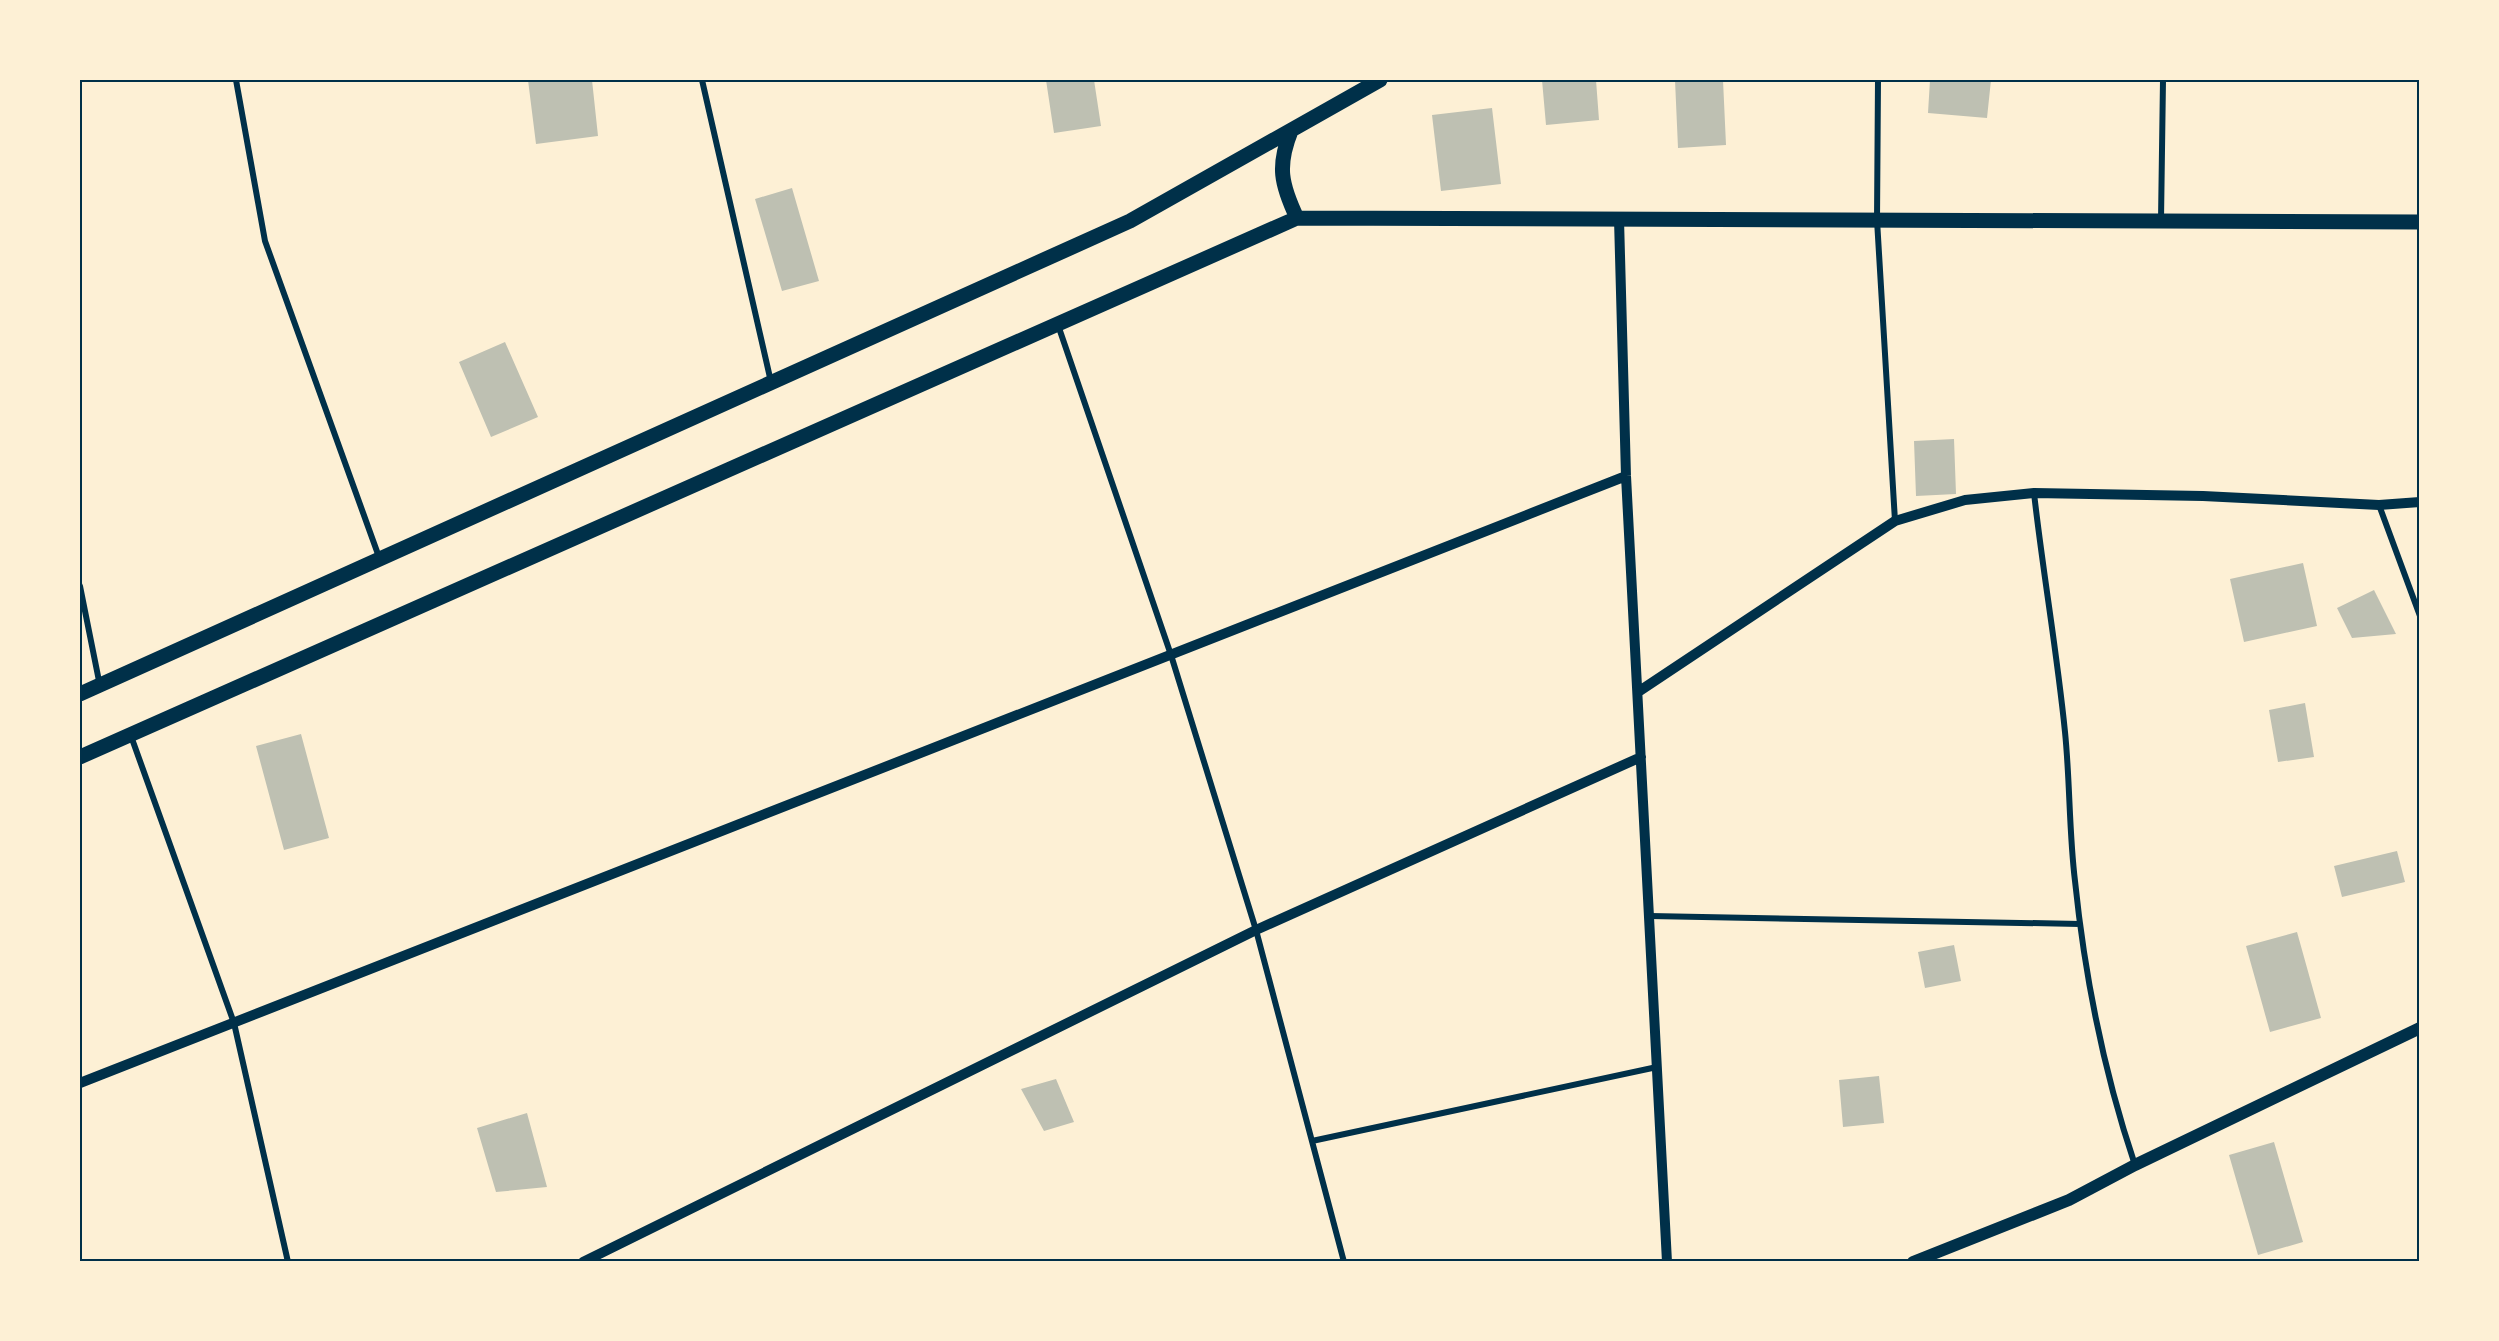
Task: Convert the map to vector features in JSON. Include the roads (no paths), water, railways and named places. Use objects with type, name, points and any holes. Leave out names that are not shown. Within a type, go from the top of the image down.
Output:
[{"type":"main road","points":[[80,694],[1130,221],[1380,80]]},
{"type":"main road","points":[[1291,131],[1282,153],[1281,168],[1286,195],[1297,218]]},
{"type":"main road","points":[[80,757],[1297,218],[2420,222]]},
{"type":"main road","points":[[1913,1262],[2069,1200],[2135,1165],[2420,1028]]},
{"type":"street","points":[[236,80],[265,241],[380,559]]},
{"type":"street","points":[[702,80],[771,383]]},
{"type":"street","points":[[1878,80],[1877,220],[1895,521]]},
{"type":"street","points":[[2161,221],[2163,80]]},
{"type":"street","points":[[1619,219],[1626,476],[1667,1262]]},
{"type":"street","points":[[1058,324],[1172,654],[1256,930],[1344,1262]]},
{"type":"street","points":[[80,1083],[1626,476]]},
{"type":"street","points":[[1638,692],[1895,521],[1965,500],[2034,493],[2203,496],[2379,505],[2420,502]]},
{"type":"street","points":[[2034,493],[2044,588],[2059,672],[2069,769],[2074,879],[2080,924],[2095,1013],[2118,1115],[2135,1165]]},
{"type":"street","points":[[2379,505],[2420,616]]},
{"type":"street","points":[[80,586],[100,686]]},
{"type":"street","points":[[131,736],[234,1023],[288,1262]]},
{"type":"street","points":[[583,1262],[1256,930],[1641,757]]},
{"type":"street","points":[[1650,916],[2080,924]]},
{"type":"street","points":[[1312,1141],[1658,1066]]}]
